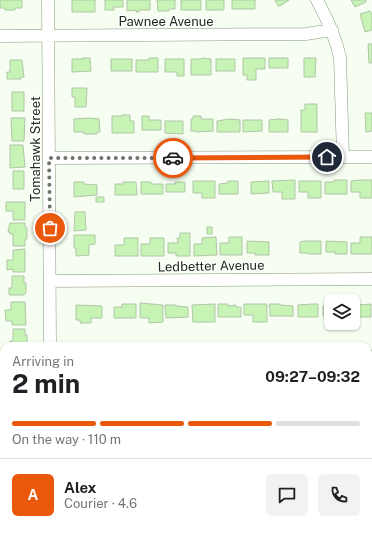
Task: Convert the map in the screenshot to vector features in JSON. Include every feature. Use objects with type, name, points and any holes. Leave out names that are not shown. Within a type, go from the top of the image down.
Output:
[{"type":"street","name":"Tomahawk Street","points":[[48,0],[50,342]]},
{"type":"street","points":[[317,0],[332,30],[340,56],[343,157]]},
{"type":"street","name":"Pawnee Avenue","points":[[0,36],[306,34],[332,30]]},
{"type":"street","points":[[49,158],[372,157]]},
{"type":"street","name":"Ledbetter Avenue","points":[[50,281],[372,279]]},
{"type":"building","points":[[0,0],[22,0],[22,8],[5,10],[5,8],[0,8]]},
{"type":"building","points":[[72,0],[95,0],[95,12],[72,12]]},
{"type":"building","points":[[105,0],[123,0],[123,7],[114,7],[114,10],[105,10]]},
{"type":"building","points":[[127,0],[150,0],[150,10],[139,10],[139,12],[136,12],[136,10],[127,11]]},
{"type":"building","points":[[157,0],[175,0],[175,9],[169,9],[169,11],[158,11]]},
{"type":"building","points":[[181,0],[201,0],[201,10],[181,10]]},
{"type":"building","points":[[206,0],[224,0],[224,10],[206,10]]},
{"type":"building","points":[[232,0],[255,0],[255,9],[232,9]]},
{"type":"building","points":[[275,0],[289,0],[278,6]]},
{"type":"building","points":[[351,0],[366,0],[366,2],[355,7]]},
{"type":"building","points":[[370,11],[372,14],[372,30],[365,32],[360,14]]},
{"type":"building","points":[[368,44],[372,44],[372,63],[369,63]]},
{"type":"building","points":[[90,58],[91,71],[72,72],[72,59]]},
{"type":"building","points":[[149,58],[158,58],[158,72],[136,72],[136,60],[149,60]]},
{"type":"building","points":[[243,58],[265,58],[265,69],[256,69],[256,80],[247,80],[247,75],[243,75]]},
{"type":"building","points":[[269,58],[288,58],[288,68],[269,68]]},
{"type":"building","points":[[304,58],[316,58],[315,77],[304,77]]},
{"type":"building","points":[[111,59],[132,59],[132,71],[111,71]]},
{"type":"building","points":[[165,59],[184,59],[184,76],[177,76],[177,72],[165,72]]},
{"type":"building","points":[[191,59],[211,59],[211,75],[191,75]]},
{"type":"building","points":[[216,59],[235,59],[235,71],[216,71]]},
{"type":"building","points":[[10,60],[22,60],[24,77],[21,77],[21,79],[7,79],[7,72],[10,72]]},
{"type":"building","points":[[72,88],[87,88],[86,107],[75,107],[75,97],[72,97]]},
{"type":"building","points":[[12,92],[24,92],[24,111],[12,111]]},
{"type":"building","points":[[305,104],[317,104],[317,132],[301,132],[301,110],[305,110]]},
{"type":"building","points":[[365,113],[372,113],[372,131],[366,132]]},
{"type":"building","points":[[130,115],[130,121],[134,121],[134,133],[112,133],[112,116]]},
{"type":"building","points":[[142,116],[149,116],[149,120],[161,120],[161,130],[142,130]]},
{"type":"building","points":[[193,116],[201,116],[201,119],[213,119],[213,131],[191,131],[191,119],[193,119]]},
{"type":"building","points":[[11,118],[25,118],[24,141],[12,141]]},
{"type":"building","points":[[74,119],[99,119],[100,132],[97,132],[97,134],[84,134],[84,132],[74,132]]},
{"type":"building","points":[[229,119],[240,120],[240,132],[217,132],[217,121]]},
{"type":"building","points":[[243,120],[262,120],[262,131],[243,132]]},
{"type":"building","points":[[269,120],[288,120],[288,132],[269,132]]},
{"type":"building","points":[[165,121],[183,121],[183,134],[165,133]]},
{"type":"building","points":[[10,145],[23,145],[25,167],[10,168]]},
{"type":"building","points":[[13,171],[24,171],[24,189],[13,189]]},
{"type":"building","points":[[295,180],[295,199],[282,199],[282,192],[273,192],[272,181]]},
{"type":"building","points":[[334,180],[347,180],[347,194],[325,194],[325,182],[334,182]]},
{"type":"building","points":[[372,180],[372,198],[360,198],[360,192],[351,192],[351,181]]},
{"type":"building","points":[[193,181],[215,181],[215,198],[202,198],[202,193],[193,193]]},
{"type":"building","points":[[228,181],[238,181],[238,194],[219,194],[219,184],[228,183]]},
{"type":"building","points":[[269,181],[269,193],[251,194],[251,182]]},
{"type":"building","points":[[299,181],[321,181],[321,198],[308,198],[308,192],[299,192]]},
{"type":"building","points":[[74,182],[84,182],[84,184],[97,185],[97,195],[74,197]]},
{"type":"building","points":[[123,182],[136,182],[137,195],[115,195],[115,184],[123,184]]},
{"type":"building","points":[[141,182],[163,184],[163,194],[141,194]]},
{"type":"building","points":[[175,182],[185,182],[185,192],[166,192],[166,184],[175,184]]},
{"type":"building","points":[[96,197],[104,197],[104,202],[96,202]]},
{"type":"building","points":[[6,202],[25,202],[25,220],[13,220],[13,211],[6,211]]},
{"type":"building","points":[[75,212],[85,212],[86,230],[74,231]]},
{"type":"building","points":[[10,223],[25,223],[25,227],[27,228],[27,239],[25,239],[25,246],[13,246],[13,234],[8,232]]},
{"type":"building","points":[[207,227],[212,227],[212,234],[207,234]]},
{"type":"building","points":[[180,233],[190,233],[190,256],[176,256],[176,253],[168,253],[168,243],[178,243],[177,238],[180,238]]},
{"type":"building","points":[[74,235],[95,235],[95,244],[89,245],[89,255],[76,256],[76,248],[74,248]]},
{"type":"building","points":[[216,237],[217,255],[194,256],[194,244],[202,244],[202,238]]},
{"type":"building","points":[[229,237],[242,237],[242,255],[220,255],[220,243],[229,243]]},
{"type":"building","points":[[360,237],[372,237],[372,254],[351,254],[351,243],[360,243]]},
{"type":"building","points":[[124,238],[138,238],[138,256],[115,256],[115,245],[124,245]]},
{"type":"building","points":[[150,238],[164,238],[164,256],[141,256],[141,244],[150,244]]},
{"type":"building","points":[[247,241],[269,242],[269,255],[255,255],[255,253],[247,253]]},
{"type":"building","points":[[321,241],[321,254],[300,253],[300,242]]},
{"type":"building","points":[[326,241],[347,242],[347,254],[326,252]]},
{"type":"building","points":[[25,249],[25,272],[13,272],[13,269],[7,270],[7,260],[13,260],[13,250]]},
{"type":"building","points":[[12,276],[24,276],[26,293],[24,295],[9,295],[9,288],[12,288]]},
{"type":"building","points":[[11,302],[25,302],[26,325],[12,325],[12,321],[6,321],[5,310],[11,310]]},
{"type":"building","points":[[140,303],[163,305],[163,322],[149,323],[149,318],[140,318]]},
{"type":"building","points":[[122,304],[136,304],[136,318],[114,318],[114,307],[122,307]]},
{"type":"building","points":[[215,304],[215,322],[193,322],[192,305]]},
{"type":"building","points":[[218,304],[228,304],[228,306],[236,305],[236,307],[241,307],[241,317],[218,317]]},
{"type":"building","points":[[244,304],[267,304],[267,322],[253,322],[253,315],[244,315]]},
{"type":"building","points":[[270,304],[293,306],[293,316],[270,316]]},
{"type":"building","points":[[318,304],[318,317],[298,317],[298,305]]},
{"type":"building","points":[[371,304],[371,317],[360,317],[360,305]]},
{"type":"building","points":[[76,305],[102,306],[102,318],[91,318],[91,323],[80,323],[80,320],[76,320]]},
{"type":"building","points":[[165,305],[188,307],[188,317],[166,318]]},
{"type":"building","points":[[13,329],[25,329],[27,342],[10,342],[13,341]]},
{"type":"way so far","points":[[50,228],[49,158],[173,158]]},
{"type":"route","points":[[173,158],[327,157]]}]
